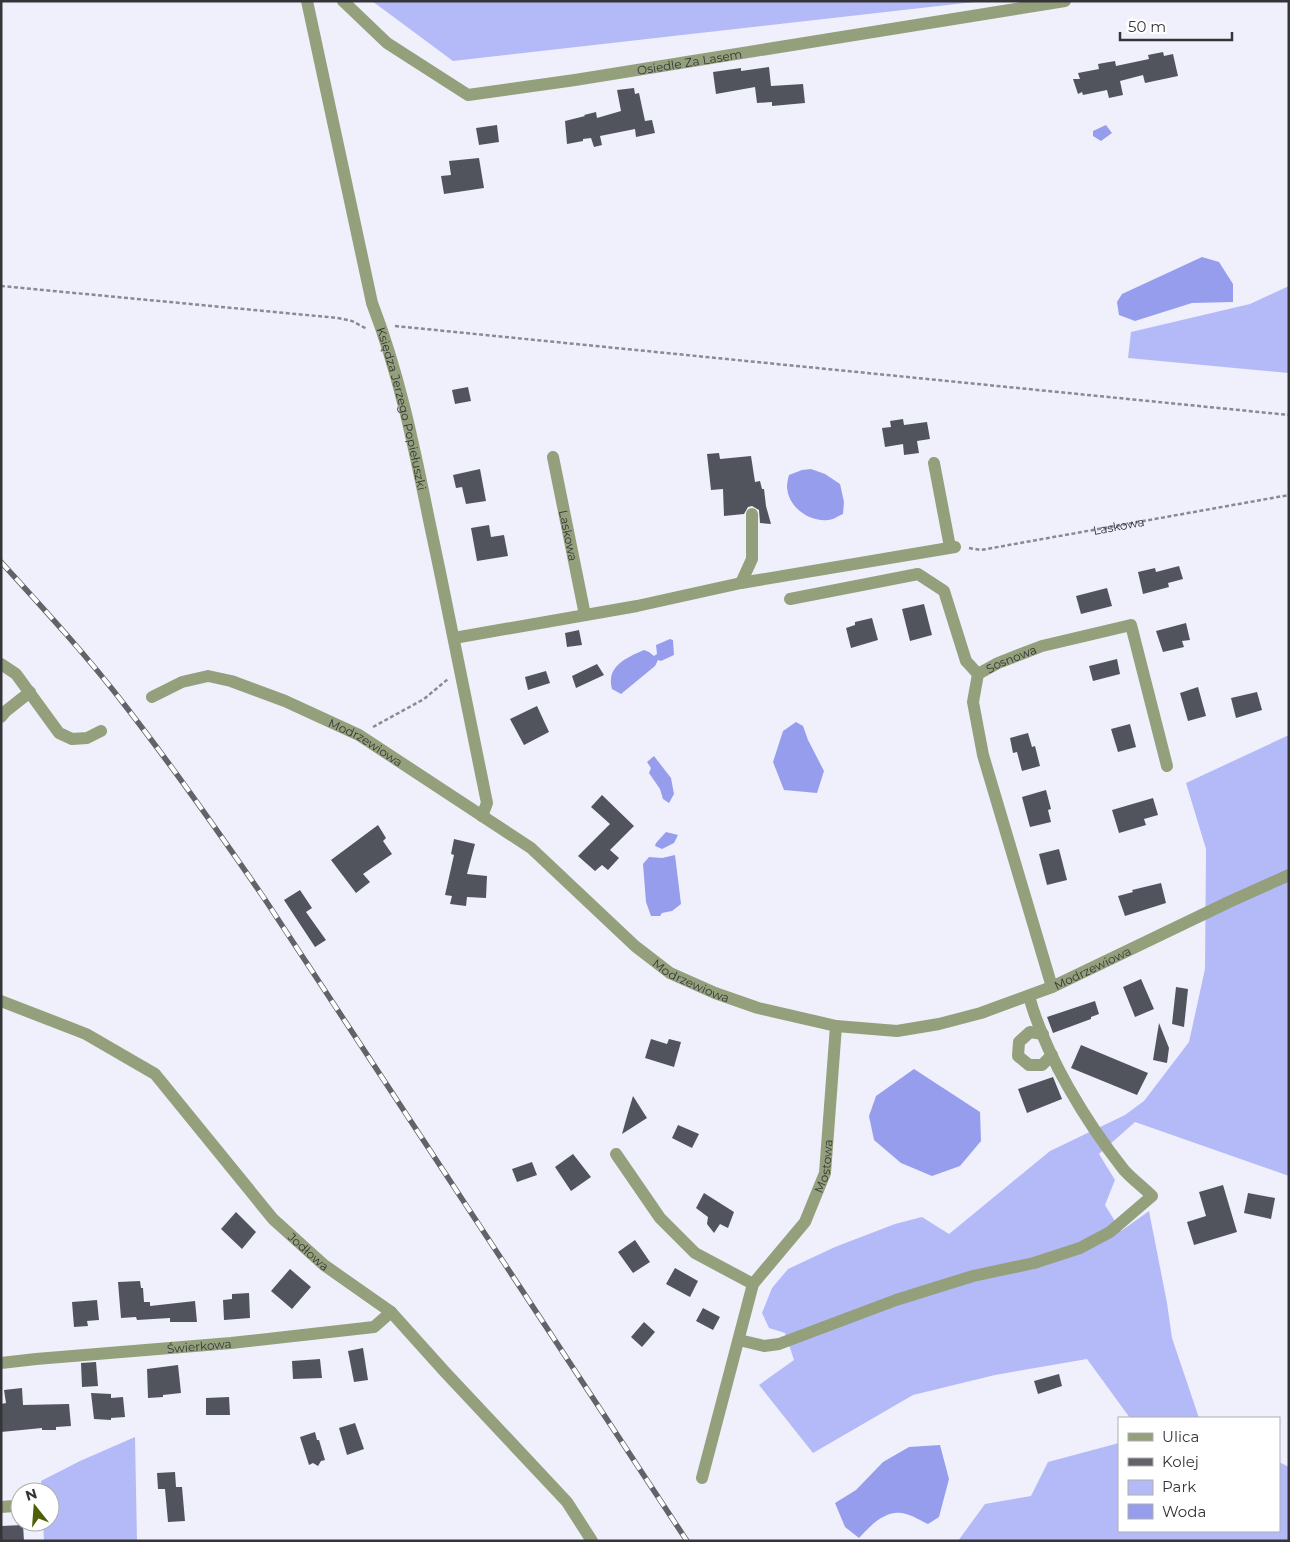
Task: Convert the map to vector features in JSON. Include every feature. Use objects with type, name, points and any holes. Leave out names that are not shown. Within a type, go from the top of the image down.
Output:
[{"type":"street","name":"Księdza Jerzego Popiełuszki","points":[[307,1],[372,303],[407,417],[454,638],[486,803],[482,816]]},
{"type":"street","name":"Osiedle Za Lasem","points":[[343,1],[387,43],[468,95],[575,80],[1065,1]]},
{"type":"street","name":"Laskowa","points":[[553,456],[585,615]]},
{"type":"street","points":[[454,638],[637,606],[741,583],[952,547],[934,463]]},
{"type":"street","points":[[741,583],[752,559],[752,514]]},
{"type":"street","points":[[790,599],[918,574],[944,591],[966,661],[978,674]]},
{"type":"street","name":"Sosnowa","points":[[1052,987],[983,755],[973,702],[978,674],[998,662],[1042,646],[1132,625],[1167,766]]},
{"type":"street","points":[[1,664],[16,674],[58,733],[72,739],[87,738],[100,731]]},
{"type":"street","name":"Modrzewiowa","points":[[152,697],[182,682],[208,676],[231,681],[359,735],[531,848],[635,946],[670,973],[714,993],[758,1008],[836,1026],[897,1031],[939,1024],[1030,996],[1289,875]]},
{"type":"street","points":[[1,717],[30,692]]},
{"type":"street","points":[[739,1340],[764,1346],[779,1344],[896,1300],[973,1276],[1034,1263],[1080,1248],[1110,1232],[1152,1196],[1125,1171],[1085,1115],[1052,1056],[1030,996]]},
{"type":"street","name":"Jodłowa","points":[[1,1001],[86,1034],[155,1074],[273,1219],[324,1265],[391,1312],[567,1502],[592,1541]]},
{"type":"street","name":"Mostowa","points":[[702,1478],[754,1284],[805,1222],[825,1173],[836,1026]]},
{"type":"street","points":[[1044,1034],[1030,1032],[1018,1042],[1018,1056],[1029,1065],[1042,1065],[1052,1056]]},
{"type":"street","points":[[616,1154],[660,1218],[695,1253],[754,1284]]},
{"type":"street","name":"Świerkowa","points":[[1,1363],[231,1343],[374,1328],[391,1312]]},
{"type":"path","points":[[1,286],[338,318],[352,321],[367,329],[380,325],[1289,415]]},
{"type":"path","name":"Laskowa","points":[[952,547],[981,550],[1289,496]]},
{"type":"path","points":[[359,735],[424,699],[460,669]]},
{"type":"green space","points":[[372,1],[983,1],[453,61]]},
{"type":"green space","points":[[1289,286],[1289,373],[1128,358],[1131,332],[1250,304]]},
{"type":"green space","points":[[1289,735],[1289,1176],[1135,1122],[1099,1154],[1115,1180],[1105,1205],[1121,1231],[1149,1211],[1172,1338],[1199,1417],[1129,1417],[1087,1359],[995,1375],[913,1395],[813,1453],[759,1385],[794,1360],[785,1333],[769,1328],[762,1313],[772,1288],[788,1269],[835,1247],[895,1224],[922,1217],[949,1234],[1050,1151],[1125,1115],[1144,1101],[1189,1042],[1205,969],[1206,849],[1186,783]]},
{"type":"green space","points":[[135,1437],[137,1541],[44,1541],[44,1532],[60,1532],[60,1482],[41,1481],[80,1461]]},
{"type":"green space","points":[[1118,1443],[1118,1532],[1280,1532],[1280,1462],[1289,1467],[1289,1541],[958,1541],[985,1504],[1031,1496],[1048,1462]]},
{"type":"water","points":[[1106,125],[1112,133],[1101,141],[1093,136],[1093,131]]},
{"type":"water","points":[[1202,257],[1219,262],[1233,284],[1233,302],[1192,303],[1135,321],[1119,315],[1117,302],[1122,294]]},
{"type":"water","points":[[811,469],[825,474],[840,484],[844,502],[843,514],[834,519],[821,520],[807,516],[795,507],[788,494],[787,482],[789,475]]},
{"type":"water","points":[[670,639],[673,640],[674,655],[661,661],[658,660],[655,666],[621,694],[612,689],[612,674],[619,664],[644,650],[654,656],[657,654],[656,645]]},
{"type":"water","points":[[796,722],[803,726],[824,771],[817,793],[784,790],[773,762],[783,731]]},
{"type":"water","points":[[654,756],[671,778],[674,794],[669,803],[663,799],[660,789],[649,773],[651,768],[647,762]]},
{"type":"water","points":[[666,832],[678,835],[674,843],[662,849],[655,846],[656,843]]},
{"type":"water","points":[[675,855],[681,904],[672,911],[662,913],[660,916],[651,916],[646,902],[643,864],[649,857],[662,858]]},
{"type":"water","points":[[914,1069],[980,1112],[981,1141],[960,1166],[932,1176],[901,1163],[874,1140],[869,1116],[876,1096]]},
{"type":"water","points":[[940,1445],[949,1479],[939,1517],[928,1524],[906,1514],[892,1513],[874,1523],[859,1538],[845,1527],[835,1503],[856,1490],[883,1462],[909,1447]]},
{"type":"building","points":[[1163,52],[1164,56],[1173,54],[1178,76],[1145,83],[1143,75],[1120,81],[1123,95],[1109,98],[1107,90],[1083,95],[1082,92],[1078,94],[1073,79],[1080,79],[1078,73],[1099,69],[1098,64],[1115,61],[1116,66],[1149,59],[1148,55]]},
{"type":"building","points":[[769,67],[771,86],[803,84],[805,103],[772,106],[772,102],[757,103],[755,87],[716,94],[713,72]]},
{"type":"building","points":[[634,88],[635,94],[639,93],[645,121],[652,120],[655,133],[636,137],[635,129],[600,136],[602,145],[594,147],[591,138],[567,144],[565,121],[596,112],[597,118],[621,111],[617,90]]},
{"type":"building","points":[[497,125],[499,142],[479,145],[476,128]]},
{"type":"building","points":[[479,158],[484,188],[444,194],[441,176],[451,175],[449,161]]},
{"type":"building","points":[[468,387],[471,401],[455,404],[452,390]]},
{"type":"building","points":[[903,419],[904,425],[927,422],[930,439],[917,441],[919,453],[904,455],[903,444],[885,447],[882,428],[891,427],[890,421]]},
{"type":"building","points":[[719,453],[720,459],[751,456],[755,482],[760,481],[762,489],[764,489],[771,524],[760,523],[759,510],[752,506],[748,507],[744,514],[724,516],[723,489],[711,490],[707,454]]},
{"type":"building","points":[[480,469],[486,501],[466,504],[462,487],[456,488],[453,475]]},
{"type":"building","points":[[489,525],[491,537],[504,535],[508,556],[477,561],[471,528]]},
{"type":"building","points":[[1179,566],[1183,579],[1168,583],[1169,587],[1143,594],[1138,572],[1155,568],[1156,572]]},
{"type":"building","points":[[1107,588],[1112,606],[1081,614],[1076,596]]},
{"type":"building","points":[[924,604],[932,635],[910,641],[902,609]]},
{"type":"building","points":[[872,618],[878,640],[851,648],[846,628],[855,625],[855,622]]},
{"type":"building","points":[[1186,623],[1190,640],[1182,641],[1184,647],[1163,652],[1156,631]]},
{"type":"building","points":[[579,630],[582,645],[567,647],[565,633]]},
{"type":"building","points":[[1117,659],[1120,674],[1093,681],[1089,666]]},
{"type":"building","points":[[597,664],[604,675],[576,688],[572,676]]},
{"type":"building","points":[[546,671],[550,683],[528,690],[525,677]]},
{"type":"building","points":[[1198,687],[1206,716],[1188,721],[1180,693]]},
{"type":"building","points":[[1257,692],[1262,710],[1236,718],[1231,698]]},
{"type":"building","points":[[537,706],[549,732],[524,745],[510,719]]},
{"type":"building","points":[[1130,724],[1136,747],[1118,752],[1111,729]]},
{"type":"building","points":[[1028,733],[1032,747],[1035,746],[1040,766],[1022,771],[1017,752],[1013,753],[1010,738]]},
{"type":"building","points":[[1046,790],[1051,809],[1048,810],[1051,822],[1030,827],[1022,797]]},
{"type":"building","points":[[602,795],[634,826],[610,850],[619,858],[608,870],[602,865],[595,871],[578,856],[610,824],[591,807]]},
{"type":"building","points":[[1153,798],[1158,815],[1144,819],[1146,825],[1119,833],[1112,810]]},
{"type":"building","points":[[378,825],[386,838],[383,841],[392,854],[363,874],[370,882],[356,893],[331,860]]},
{"type":"building","points":[[454,839],[475,844],[467,874],[487,876],[486,898],[467,897],[466,906],[450,904],[452,896],[445,895],[454,855],[451,854]]},
{"type":"building","points":[[1059,849],[1067,880],[1047,885],[1039,854]]},
{"type":"building","points":[[1161,883],[1166,903],[1125,916],[1118,896],[1133,892],[1132,890]]},
{"type":"building","points":[[300,890],[312,908],[306,912],[326,940],[315,947],[284,900]]},
{"type":"building","points":[[1141,979],[1154,1009],[1135,1017],[1123,987]]},
{"type":"building","points":[[1176,987],[1188,989],[1184,1027],[1172,1024]]},
{"type":"building","points":[[1095,1001],[1099,1014],[1091,1017],[1091,1019],[1053,1033],[1047,1017]]},
{"type":"building","points":[[1159,1023],[1169,1048],[1167,1063],[1153,1060]]},
{"type":"building","points":[[651,1039],[667,1044],[669,1039],[681,1042],[674,1067],[645,1058]]},
{"type":"building","points":[[1081,1045],[1148,1073],[1137,1095],[1071,1068]]},
{"type":"building","points":[[1053,1077],[1062,1099],[1027,1113],[1018,1089]]},
{"type":"building","points":[[633,1096],[647,1118],[622,1134],[627,1116]]},
{"type":"building","points":[[678,1125],[699,1134],[692,1148],[672,1138]]},
{"type":"building","points":[[573,1154],[591,1177],[571,1191],[555,1167]]},
{"type":"building","points":[[532,1162],[537,1175],[517,1182],[512,1169]]},
{"type":"building","points":[[1223,1185],[1237,1232],[1194,1245],[1187,1222],[1206,1216],[1199,1192]]},
{"type":"building","points":[[704,1193],[734,1212],[728,1228],[720,1224],[714,1233],[707,1224],[708,1217],[696,1208]]},
{"type":"building","points":[[1248,1193],[1275,1198],[1271,1219],[1244,1213]]},
{"type":"building","points":[[236,1212],[256,1232],[242,1249],[221,1229]]},
{"type":"building","points":[[635,1240],[650,1262],[633,1273],[618,1252]]},
{"type":"building","points":[[675,1268],[698,1281],[690,1297],[666,1284]]},
{"type":"building","points":[[290,1269],[311,1287],[292,1309],[271,1291]]},
{"type":"building","points":[[140,1281],[141,1288],[143,1288],[144,1302],[150,1302],[150,1306],[195,1301],[197,1322],[170,1322],[170,1318],[137,1320],[136,1317],[121,1318],[118,1282]]},
{"type":"building","points":[[249,1293],[250,1318],[224,1320],[223,1300],[232,1299],[232,1294]]},
{"type":"building","points":[[97,1300],[99,1320],[87,1321],[88,1326],[74,1327],[72,1302]]},
{"type":"building","points":[[703,1308],[720,1317],[713,1330],[696,1321]]},
{"type":"building","points":[[644,1322],[655,1332],[642,1347],[631,1337]]},
{"type":"building","points":[[363,1348],[368,1380],[354,1382],[348,1351]]},
{"type":"building","points":[[320,1359],[322,1378],[293,1379],[292,1361]]},
{"type":"building","points":[[96,1362],[98,1386],[82,1387],[81,1363]]},
{"type":"building","points":[[178,1365],[181,1393],[148,1398],[147,1369]]},
{"type":"building","points":[[1059,1374],[1062,1386],[1038,1394],[1034,1381]]},
{"type":"building","points":[[22,1388],[23,1405],[69,1404],[71,1426],[56,1427],[56,1430],[42,1430],[42,1428],[1,1432],[1,1404],[6,1403],[4,1390]]},
{"type":"building","points":[[91,1393],[111,1394],[111,1398],[123,1397],[125,1417],[111,1418],[111,1420],[94,1419]]},
{"type":"building","points":[[229,1397],[230,1415],[206,1415],[206,1398]]},
{"type":"building","points":[[355,1423],[364,1449],[347,1455],[339,1428]]},
{"type":"building","points":[[315,1432],[325,1460],[321,1461],[318,1466],[313,1463],[309,1465],[300,1437]]},
{"type":"building","points":[[175,1472],[176,1487],[182,1487],[185,1521],[168,1522],[165,1489],[158,1489],[157,1473]]},
{"type":"building","points":[[1,1526],[10,1526],[10,1532],[23,1532],[24,1541],[1,1541]]},
{"type":"railway","points":[[1,562],[97,670],[231,850],[687,1541]]}]
